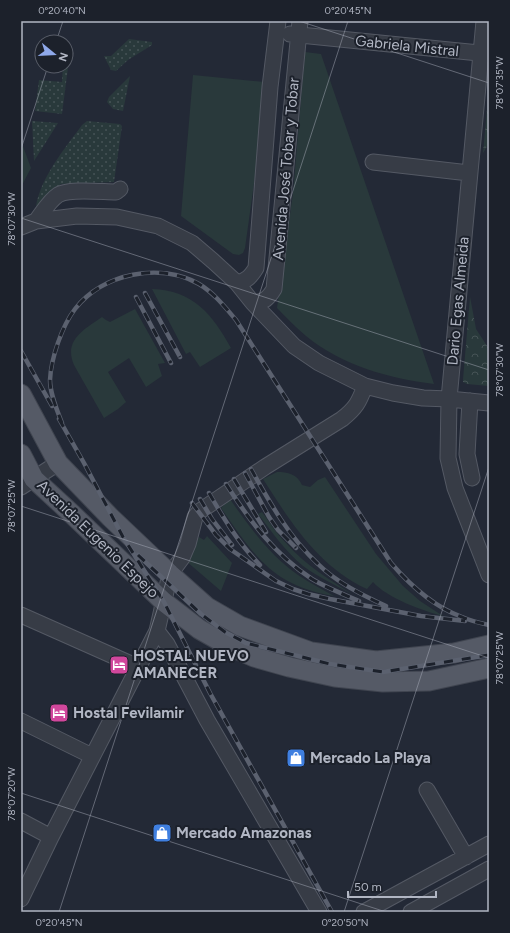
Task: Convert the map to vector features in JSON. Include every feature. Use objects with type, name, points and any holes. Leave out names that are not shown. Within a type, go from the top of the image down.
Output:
[{"type":"main road","name":"Avenida Eugenio Espejo","points":[[21,394],[58,463],[110,517],[170,574]]},
{"type":"main road","name":"Avenida Eugenio Espejo","points":[[21,454],[28,483],[72,514],[164,602]]},
{"type":"main road","points":[[170,574],[207,607],[240,626],[311,652],[376,662],[454,654],[489,645]]},
{"type":"main road","points":[[164,602],[199,629],[229,646],[254,657],[289,667],[335,677],[384,682],[429,681],[489,668]]},
{"type":"street","name":"Dario Egas Almeida","points":[[484,21],[485,54],[469,174],[449,399],[448,458],[455,488],[489,575]]},
{"type":"street","name":"Gabriela Mistral","points":[[278,27],[300,28],[485,54]]},
{"type":"street","name":"Avenida José Tobar y Tobar","points":[[237,283],[244,282],[250,278],[256,268],[270,86],[278,27]]},
{"type":"street","name":"Avenida José Tobar y Tobar","points":[[253,303],[262,303],[268,299],[274,289],[300,28]]},
{"type":"street","points":[[373,162],[469,174]]},
{"type":"street","points":[[36,221],[51,201],[59,194],[68,191],[116,192],[120,189]]},
{"type":"street","points":[[21,227],[36,221],[77,216],[117,217],[158,226],[192,243],[237,283],[253,303],[294,346],[319,363],[365,386],[422,398],[489,403]]},
{"type":"street","points":[[170,574],[182,558],[188,544],[195,516],[200,511],[265,467],[342,419],[357,405],[365,386]]},
{"type":"street","points":[[470,401],[467,454],[472,478]]},
{"type":"street","points":[[28,483],[58,463]]},
{"type":"street","name":"Avenida Eugenio Espejo","points":[[21,899],[92,756],[157,631],[170,574]]},
{"type":"street","points":[[21,616],[138,668]]},
{"type":"street","points":[[157,631],[167,644],[207,720],[319,912]]},
{"type":"street","points":[[21,721],[92,756]]},
{"type":"street","points":[[427,790],[466,857]]},
{"type":"street","points":[[21,821],[51,837]]},
{"type":"street","points":[[364,912],[384,907],[489,844]]},
{"type":"street","points":[[410,912],[489,869]]},
{"type":"green space","points":[[129,39],[152,42],[152,45],[128,60],[116,71],[111,70],[104,56],[111,56]]},
{"type":"green space","points":[[305,52],[321,54],[434,384],[383,374],[351,363],[320,346],[306,336],[277,308],[293,193]]},
{"type":"green space","points":[[62,74],[67,74],[62,114],[35,111],[39,80],[62,82]]},
{"type":"green space","points":[[193,75],[265,82],[257,162],[245,248],[243,253],[239,255],[233,254],[181,216]]},
{"type":"green space","points":[[130,76],[123,111],[113,109],[107,102],[109,97]]},
{"type":"green space","points":[[489,88],[489,143],[483,153]]},
{"type":"green space","points":[[32,121],[58,123],[34,161]]},
{"type":"green space","points":[[87,121],[120,124],[122,126],[114,182],[61,184],[47,200],[36,206],[43,184],[54,163],[82,125]]},
{"type":"green space","points":[[21,141],[31,168],[21,187]]},
{"type":"green space","points":[[152,289],[166,290],[179,294],[200,306],[217,325],[231,348],[200,367],[190,352],[186,354]]},
{"type":"green space","points":[[470,297],[476,329],[489,349],[489,386],[467,384],[463,382]]},
{"type":"green space","points":[[135,309],[165,363],[158,364],[162,376],[146,387],[129,358],[108,372],[126,402],[104,418],[74,365],[71,356],[71,349],[78,336],[102,317],[110,322]]},
{"type":"green space","points":[[277,472],[292,474],[298,478],[302,485],[310,487],[318,480],[325,477],[376,554],[403,586],[420,601],[443,616],[426,611],[396,598],[379,588],[373,582],[367,589],[334,569],[320,556],[284,512],[263,479]]},
{"type":"green space","points":[[230,499],[253,530],[279,559],[298,575],[334,596],[295,585],[267,566],[255,554],[221,508]]},
{"type":"green space","points":[[262,512],[294,552],[318,571],[352,594],[315,574],[296,560],[258,514]]},
{"type":"green space","points":[[207,536],[232,563],[221,591],[186,561],[199,537],[204,540]]},
{"type":"railway","points":[[62,423],[54,402],[50,385],[52,362],[62,333],[75,309],[87,297],[101,287],[116,279],[133,275],[150,273],[167,274],[184,277],[199,284],[214,296],[236,320],[391,563],[414,587],[432,601],[452,613],[489,625]]},
{"type":"railway","points":[[145,293],[180,357]]},
{"type":"railway","points":[[136,297],[171,363]]},
{"type":"railway","points":[[21,351],[52,406]]},
{"type":"railway","points":[[59,419],[123,537],[164,602],[210,693],[332,912]]},
{"type":"railway","points":[[251,469],[289,531],[308,554],[333,577],[359,593],[386,606]]},
{"type":"railway","points":[[245,473],[269,517],[278,530],[296,548]]},
{"type":"railway","points":[[234,479],[266,532]]},
{"type":"railway","points":[[226,484],[254,524],[286,559],[312,579],[359,601]]},
{"type":"railway","points":[[209,493],[226,522],[252,557],[260,565]]},
{"type":"railway","points":[[200,499],[212,519],[232,545]]},
{"type":"railway","points":[[192,503],[216,535],[230,549],[276,581],[293,589],[330,599],[421,616],[465,621]]},
{"type":"railway","points":[[138,555],[201,614],[225,632],[246,643],[330,664],[383,672],[489,655]]},
{"type":"place","name":"HOSTAL NUEVO AMANECER","points":[[119,665]]},
{"type":"place","name":"Hostal Fevilamir","points":[[59,713]]},
{"type":"place","name":"Mercado La Playa","points":[[296,758]]},
{"type":"place","name":"Mercado Amazonas","points":[[162,833]]}]
